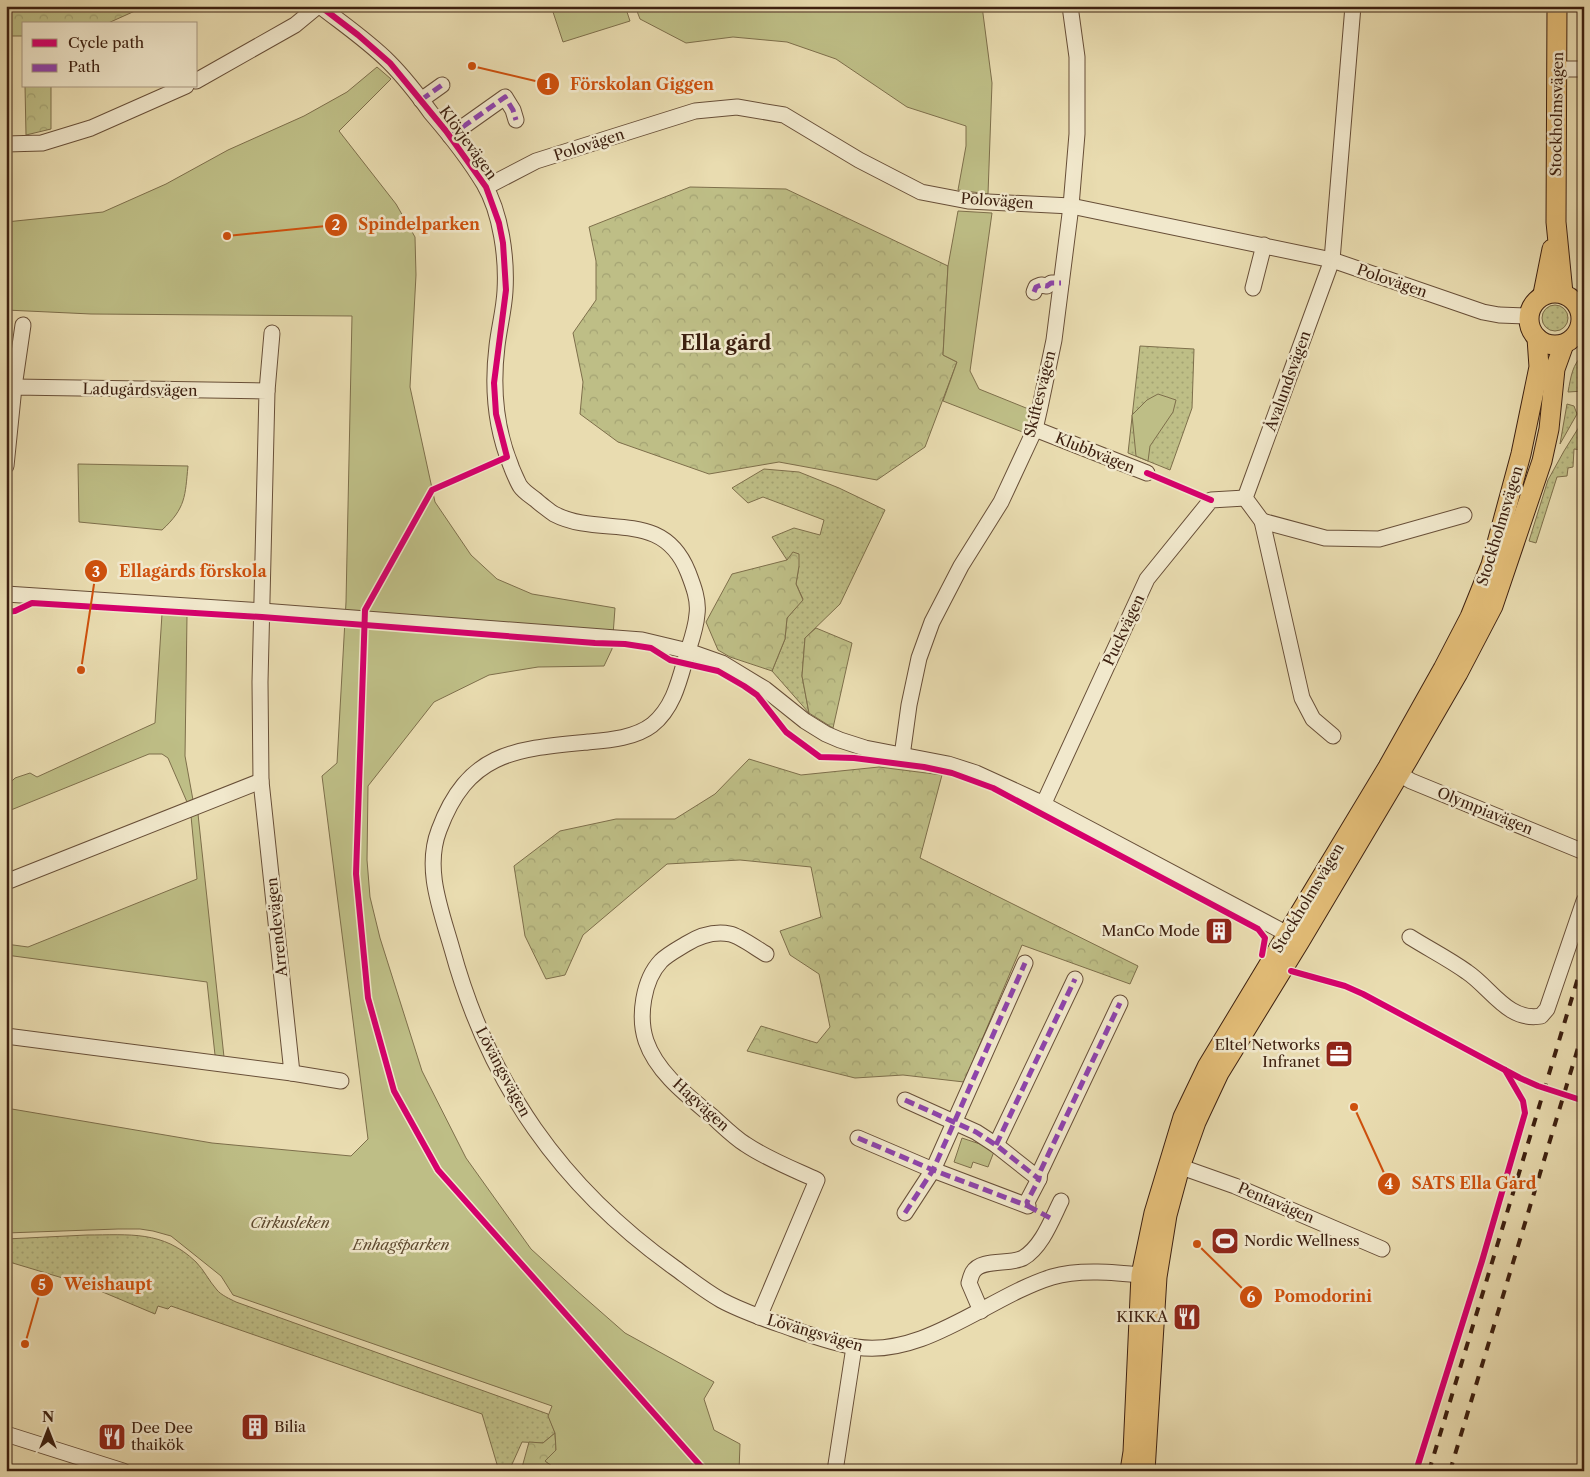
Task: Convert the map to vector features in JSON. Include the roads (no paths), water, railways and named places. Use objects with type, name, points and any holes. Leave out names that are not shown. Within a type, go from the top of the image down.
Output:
[{"type":"main road","name":"Stockholmsvägen","points":[[1557,6],[1556,222],[1563,293]]},
{"type":"main road","name":"Stockholmsvägen","points":[[1543,294],[1556,222]]},
{"type":"main road","points":[[1563,293],[1581,309],[1581,321],[1577,339],[1554,345],[1545,343],[1537,338],[1528,324],[1530,307],[1543,294],[1563,293]]},
{"type":"main road","name":"Stockholmsvägen","points":[[1393,771],[1461,634],[1491,565],[1521,454],[1534,396],[1539,367],[1537,338]]},
{"type":"main road","name":"Stockholmsvägen","points":[[1130,1471],[1149,1276],[1167,1215],[1174,1165],[1219,1073],[1294,937],[1393,771],[1458,673],[1493,606],[1542,461],[1569,358],[1574,351],[1577,339]]},
{"type":"main road","name":"Stockholmsvägen","points":[[1145,1471],[1149,1276]]},
{"type":"street","points":[[198,80],[295,25],[319,6]]},
{"type":"street","name":"Klövjevägen","points":[[319,6],[358,35],[390,63],[450,136],[486,187],[499,223],[503,243],[506,290],[494,383],[496,414],[507,457],[519,486],[555,515],[586,523],[639,529],[660,536],[676,550],[685,563],[693,585],[698,610],[688,650]]},
{"type":"street","name":"Skiftesvägen","points":[[902,756],[909,705],[919,658],[932,622],[961,566],[1001,502],[1035,429],[1054,340],[1078,134],[1077,57],[1070,6]]},
{"type":"street","name":"Åvalundsvägen","points":[[1245,498],[1332,260],[1353,6]]},
{"type":"street","points":[[1557,69],[1584,69]]},
{"type":"street","points":[[421,100],[442,85]]},
{"type":"street","points":[[6,144],[42,143],[91,128],[181,88]]},
{"type":"street","points":[[450,136],[505,97],[514,110],[516,120]]},
{"type":"street","name":"Polovägen","points":[[486,187],[536,161],[695,111],[737,107],[784,115],[859,160],[921,192],[968,201],[1071,206],[1264,245],[1332,260],[1483,312],[1528,316]]},
{"type":"street","points":[[1253,288],[1264,245]]},
{"type":"street","points":[[1034,292],[1036,287],[1041,285],[1061,283]]},
{"type":"street","points":[[6,466],[14,387],[23,325]]},
{"type":"street","points":[[262,610],[267,391],[272,333]]},
{"type":"street","name":"Ladugårdsvägen","points":[[14,387],[267,391]]},
{"type":"street","name":"Klubbvägen","points":[[1035,429],[1147,473]]},
{"type":"street","points":[[1245,498],[1262,521],[1302,698],[1313,719],[1333,736]]},
{"type":"street","name":"Puckvägen","points":[[1043,805],[1147,579],[1211,500],[1245,498]]},
{"type":"street","points":[[1262,521],[1325,538],[1379,539],[1464,515]]},
{"type":"street","points":[[6,594],[262,610],[642,640],[688,650],[722,663],[765,689],[826,734],[865,748],[948,764],[976,772],[1043,805],[1294,937]]},
{"type":"street","name":"Arrendevägen","points":[[262,610],[260,682],[261,781],[292,1074]]},
{"type":"street","name":"Lövängsvägen","points":[[688,650],[678,687],[666,711],[649,727],[629,736],[516,751],[496,759],[472,775],[456,792],[436,838],[432,861],[435,886],[460,976],[477,1022],[494,1060],[527,1120],[564,1169],[605,1212],[660,1257],[719,1299],[759,1317],[854,1347],[877,1349],[900,1345],[939,1332],[1048,1278],[1071,1272],[1149,1276]]},
{"type":"street","name":"Olympiavägen","points":[[1393,771],[1412,782],[1584,852]]},
{"type":"street","points":[[6,882],[261,781]]},
{"type":"street","points":[[1410,937],[1468,972],[1509,1009],[1520,1016],[1530,1018],[1541,1016],[1547,1009],[1584,902]]},
{"type":"street","name":"Hagvägen","points":[[759,1317],[817,1180],[770,1159],[744,1144],[685,1092],[662,1069],[653,1055],[646,1040],[643,1020],[644,999],[650,978],[661,962],[692,940],[713,934],[732,934],[766,954]]},
{"type":"street","points":[[906,1213],[933,1170],[1025,963]]},
{"type":"street","points":[[996,1145],[1075,979]]},
{"type":"street","points":[[1028,1206],[1027,1202],[1039,1179],[1040,1172],[1120,1003]]},
{"type":"street","points":[[6,1036],[341,1081]]},
{"type":"street","points":[[904,1100],[976,1132],[996,1145],[1039,1179]]},
{"type":"street","points":[[858,1138],[933,1170],[1028,1206],[1052,1219]]},
{"type":"street","name":"Pentavägen","points":[[1174,1165],[1235,1186],[1382,1249]]},
{"type":"street","points":[[981,1311],[969,1283],[973,1271],[987,1264],[1016,1261],[1025,1257],[1039,1243],[1061,1200]]},
{"type":"street","points":[[835,1471],[854,1347]]},
{"type":"street","points":[[6,1434],[123,1471]]},
{"type":"railway","points":[[1429,1471],[1584,958]]},
{"type":"railway","points":[[1450,1471],[1584,1028]]},
{"type":"place","name":"Förskolan Giggen","points":[[472,66]]},
{"type":"place","name":"Spindelparken","points":[[227,236]]},
{"type":"place","name":"Ellagårds förskola","points":[[81,670]]},
{"type":"place","name":"ManCo Mode","points":[[1219,931]]},
{"type":"place","name":"Eltel Networks Infranet","points":[[1339,1054]]},
{"type":"place","name":"SATS Ella Gård","points":[[1354,1107]]},
{"type":"place","name":"Nordic Wellness","points":[[1225,1241]]},
{"type":"place","name":"Pomodorini","points":[[1197,1244]]},
{"type":"place","name":"KIKKA","points":[[1187,1317]]},
{"type":"place","name":"Weishaupt","points":[[25,1344]]},
{"type":"place","name":"Bilia","points":[[255,1427]]},
{"type":"place","name":"Dee Dee thaikök","points":[[112,1437]]},
{"type":"district","name":"Ella gård","points":[[726,343]]},
{"type":"park label","name":"Cirkusleken","points":[[290,1223]]},
{"type":"park label","name":"Enhagsparken","points":[[401,1245]]}]
